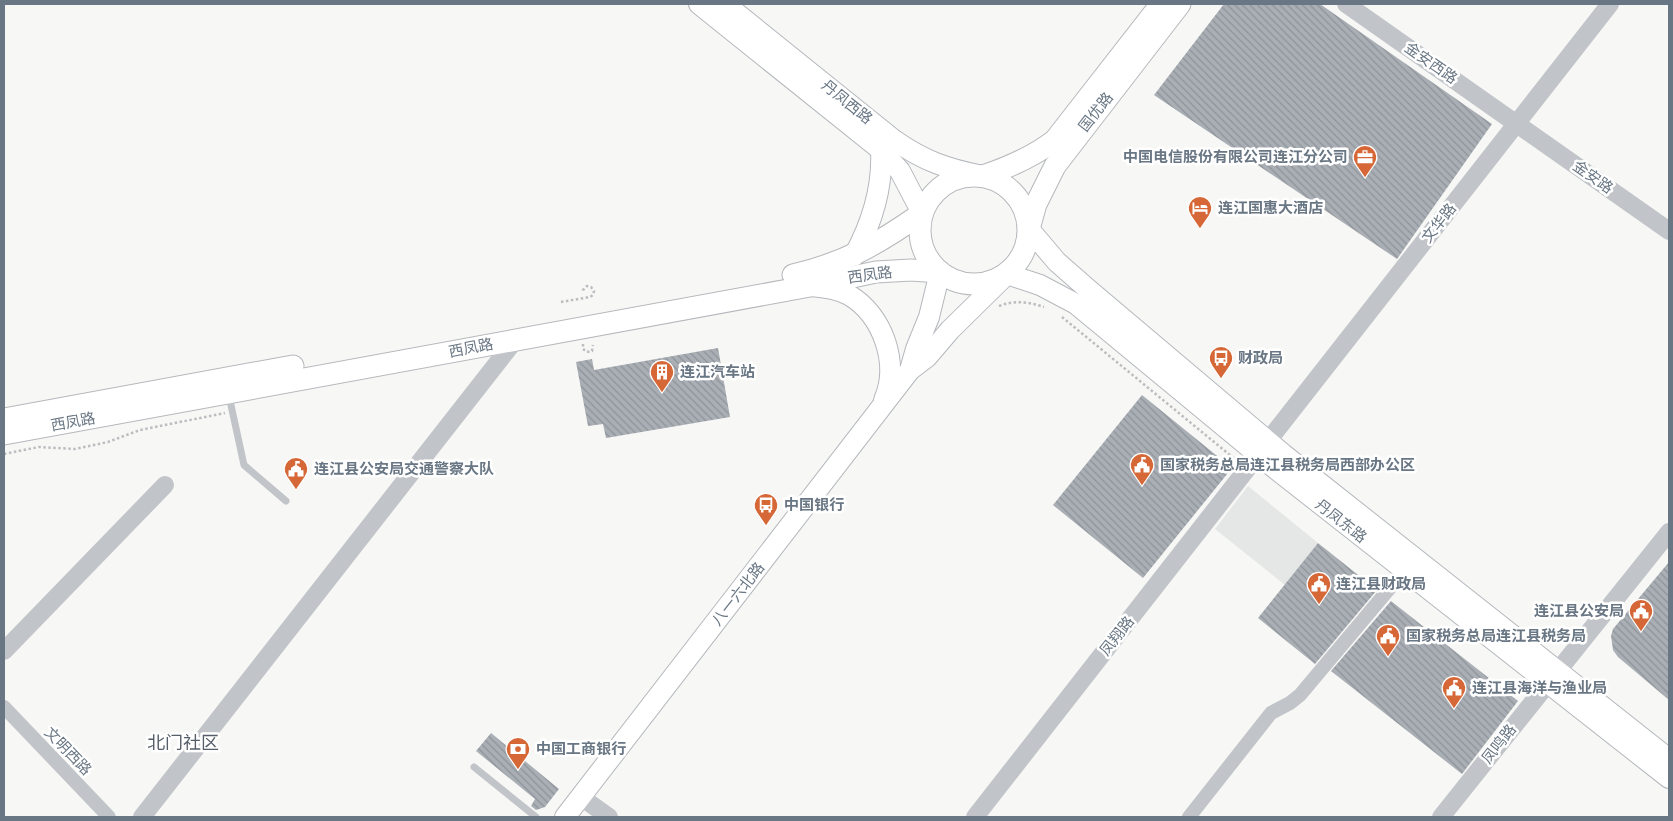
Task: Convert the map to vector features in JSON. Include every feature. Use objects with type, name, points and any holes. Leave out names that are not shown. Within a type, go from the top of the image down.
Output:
[{"type":"main road","name":"丹凤西路","points":[[699,4],[881,150],[900,171],[922,213]]},
{"type":"main road","name":"丹凤西路","points":[[725,4],[894,140],[916,155],[944,167],[983,176]]},
{"type":"main road","name":"国优路","points":[[983,176],[1022,161],[1041,151],[1055,140],[1161,4]]},
{"type":"main road","name":"国优路","points":[[1029,229],[1036,204],[1055,166],[1180,4]]},
{"type":"main road","points":[[854,256],[866,235],[876,205],[882,169],[881,150]]},
{"type":"main road","points":[[968,176],[983,176],[997,181],[1010,189],[1020,200],[1026,214],[1029,229],[1026,246],[1019,261],[1007,274],[994,281],[973,284],[952,280],[931,263],[924,251],[920,239],[922,213],[929,199],[939,188],[952,180],[968,176]]},
{"type":"main road","name":"西凤路","points":[[4,419],[789,276],[822,268],[854,256],[922,213]]},
{"type":"main road","name":"丹凤东路","points":[[1029,229],[1057,262],[1089,290],[1258,455]]},
{"type":"main road","name":"西凤路","points":[[4,434],[230,403],[516,339],[810,286],[861,274],[911,270],[940,272]]},
{"type":"main road","name":"八一六北路","points":[[910,370],[916,348],[929,317],[940,272]]},
{"type":"main road","name":"丹凤东路","points":[[1007,274],[1040,286],[1076,304],[1258,455],[1354,511],[1410,564],[1552,677],[1669,778]]},
{"type":"main road","name":"八一六北路","points":[[566,817],[910,370],[927,357],[955,325],[1007,274]]},
{"type":"main road","points":[[810,286],[824,287],[848,295],[862,305],[878,326],[889,351],[890,365],[888,391],[880,410]]},
{"type":"main road","name":"丹凤东路","points":[[1552,677],[1669,759]]},
{"type":"street","name":"金安西路","points":[[1346,4],[1517,123]]},
{"type":"street","name":"文华路","points":[[1258,455],[1610,4]]},
{"type":"street","name":"金安路","points":[[1517,123],[1669,232]]},
{"type":"street","points":[[142,817],[516,339]]},
{"type":"street","name":"凤翔路","points":[[975,817],[1258,455]]},
{"type":"street","points":[[4,651],[165,485]]},
{"type":"street","name":"凤鸣路","points":[[1441,817],[1669,532]]},
{"type":"street","points":[[1189,817],[1271,713],[1290,703],[1300,695],[1410,564]]},
{"type":"street","name":"文明西路","points":[[4,707],[110,817]]},
{"type":"street","points":[[581,797],[608,817]]},
{"type":"lane","points":[[230,403],[244,465],[286,501]]},
{"type":"lane","points":[[474,767],[536,817]]},
{"type":"path","points":[[561,302],[590,297],[593,296],[594,291],[587,286],[583,293]]},
{"type":"path","points":[[996,307],[1024,302],[1050,310]]},
{"type":"path","points":[[1057,314],[1064,317],[1258,455]]},
{"type":"path","points":[[4,454],[39,447],[75,449],[108,442],[140,430],[230,403]]},
{"type":"shaded area","points":[[1248,486],[1318,543],[1285,585],[1215,529]]},
{"type":"building","name":"中国电信股份有限公司连江分公司","points":[[1224,4],[1320,4],[1492,124],[1397,259],[1154,95]]},
{"type":"building","name":"连江汽车站","points":[[718,348],[730,417],[606,438],[603,424],[588,426],[576,362],[592,359],[594,370]]},
{"type":"building","name":"国家税务总局连江县税务局西部办公区","points":[[1142,395],[1232,468],[1143,578],[1053,505]]},
{"type":"building","name":"连江县财政局","points":[[1318,543],[1377,590],[1315,664],[1258,618]]},
{"type":"building","name":"连江县公安局","points":[[1669,562],[1669,700],[1618,657],[1613,650],[1611,636],[1613,629]]},
{"type":"building","points":[[1391,601],[1518,701],[1462,774],[1331,671]]},
{"type":"building","name":"中国工商银行","points":[[491,733],[559,789],[545,807],[536,810],[531,806],[535,799],[476,751]]},
{"type":"place","name":"中国电信股份有限公司连江分公司","points":[[1365,178]]},
{"type":"place","name":"连江国惠大酒店","points":[[1200,229]]},
{"type":"place","name":"财政局","points":[[1221,379]]},
{"type":"place","name":"连江汽车站","points":[[662,393]]},
{"type":"place","name":"国家税务总局连江县税务局西部办公区","points":[[1142,486]]},
{"type":"place","name":"连江县公安局交通警察大队","points":[[296,490]]},
{"type":"place","name":"中国银行","points":[[766,526]]},
{"type":"place","name":"连江县财政局","points":[[1319,605]]},
{"type":"place","name":"连江县公安局","points":[[1641,632]]},
{"type":"place","name":"国家税务总局连江县税务局","points":[[1388,657]]},
{"type":"place","name":"连江县海洋与渔业局","points":[[1454,709]]},
{"type":"place","name":"中国工商银行","points":[[518,770]]},
{"type":"district","name":"北门社区","points":[[183,743]]}]
